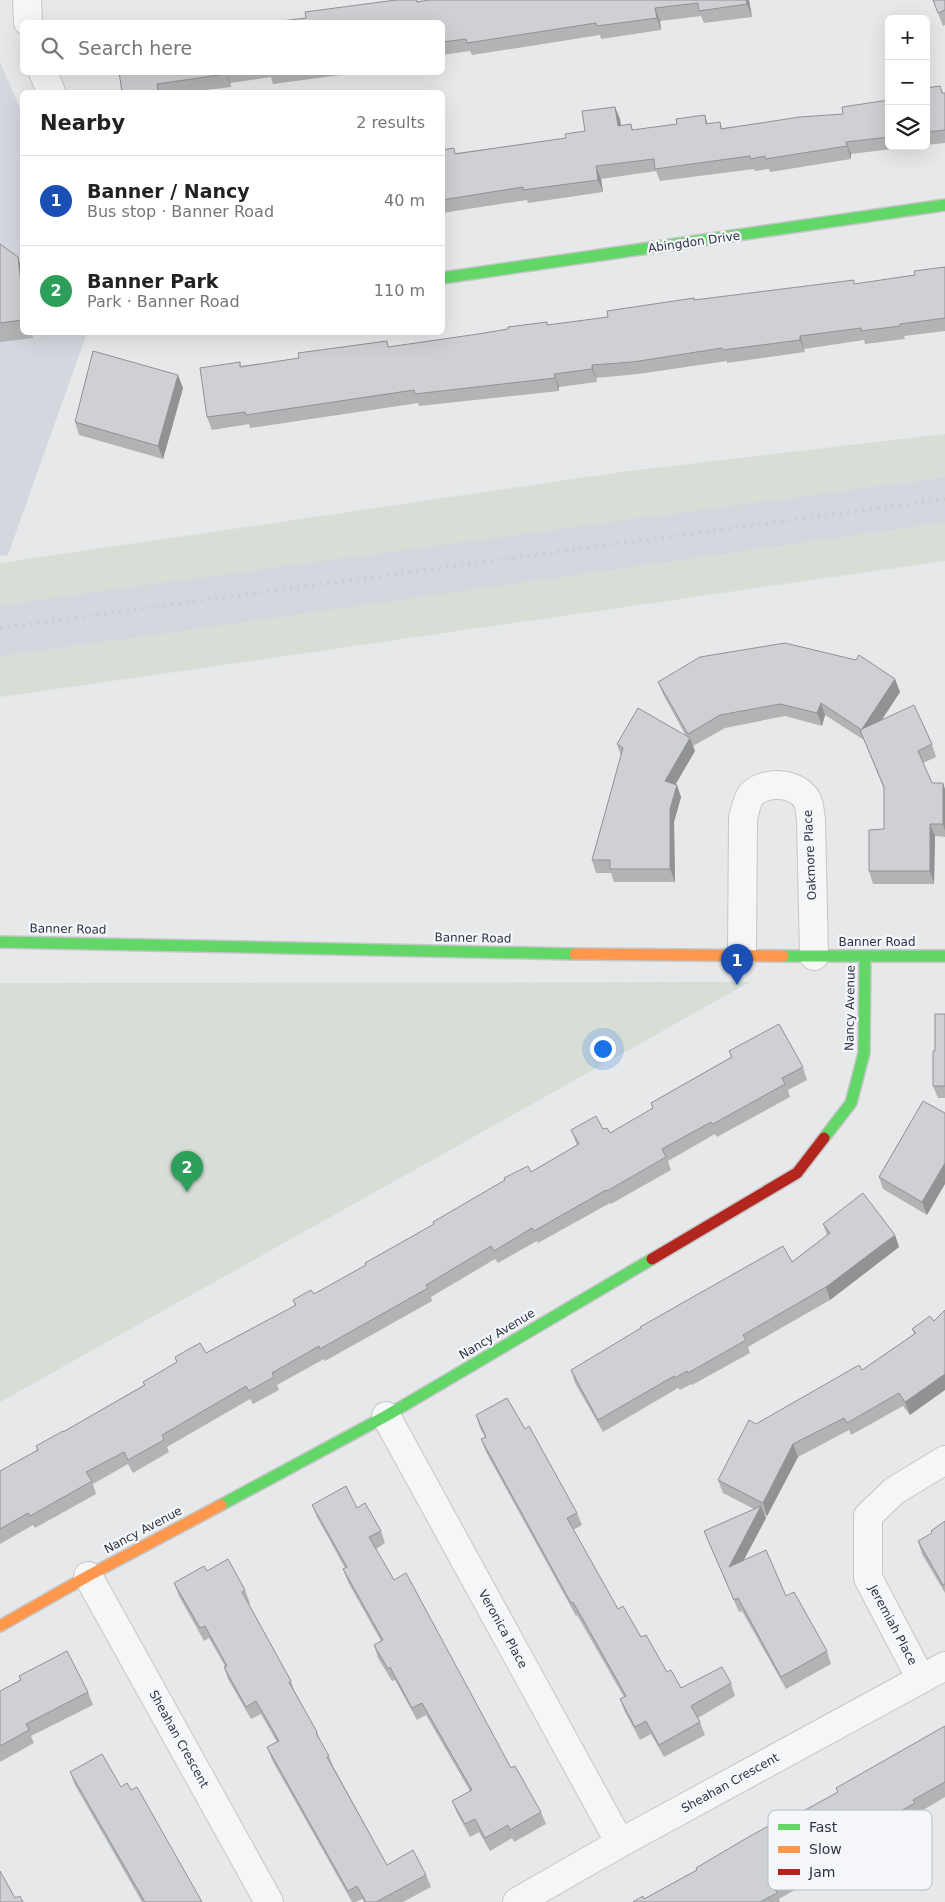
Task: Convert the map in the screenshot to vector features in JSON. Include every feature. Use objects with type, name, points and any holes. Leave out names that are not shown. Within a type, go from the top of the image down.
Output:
[{"type":"street","points":[[27,0],[28,20]]},
{"type":"street","points":[[43,75],[50,90]]},
{"type":"street","name":"Abingdon Drive","points":[[445,278],[945,205]]},
{"type":"street","name":"Oakmore Place","points":[[742,955],[743,818],[750,796],[764,786],[780,784],[798,792],[807,800],[811,820],[814,956]]},
{"type":"street","name":"Banner Road","points":[[0,942],[628,955],[945,956]]},
{"type":"street","name":"Nancy Avenue","points":[[0,1626],[88,1576],[386,1416],[796,1173],[851,1103],[864,1053],[865,957]]},
{"type":"street","name":"Veronica Place","points":[[386,1416],[620,1843]]},
{"type":"street","name":"Jeremiah Place","points":[[921,1679],[868,1578],[868,1516],[894,1491],[945,1460]]},
{"type":"street","name":"Sheahan Crescent","points":[[88,1576],[269,1902]]},
{"type":"street","name":"Sheahan Crescent","points":[[517,1902],[620,1843],[945,1666]]},
{"type":"shaded area","points":[[0,62],[20,108],[20,335],[86,335],[8,555],[0,556]]},
{"type":"shaded area","points":[[945,434],[945,477],[0,605],[0,563],[628,471]]},
{"type":"shaded area","points":[[945,477],[945,523],[0,657],[0,605],[202,576]]},
{"type":"shaded area","points":[[945,523],[945,561],[0,697],[0,657]]},
{"type":"shaded area","points":[[750,982],[0,1402],[0,983]]},
{"type":"building","points":[[396,0],[416,0],[417,2],[429,0],[746,0],[747,4],[699,11],[698,3],[655,8],[657,18],[597,26],[596,23],[467,43],[466,39],[445,42],[445,20],[290,20],[306,18],[305,12]]},
{"type":"building","points":[[933,0],[945,0],[945,10],[938,13]]},
{"type":"building","points":[[119,75],[219,75],[157,84],[158,90],[122,90]]},
{"type":"building","points":[[940,86],[942,93],[945,93],[945,130],[930,132],[930,87]]},
{"type":"building","points":[[885,101],[885,137],[846,142],[847,146],[765,159],[765,156],[750,159],[750,156],[655,169],[654,159],[596,166],[598,180],[523,190],[523,187],[445,200],[445,150],[454,148],[455,154],[566,138],[565,134],[585,131],[582,111],[615,107],[618,126],[631,124],[632,130],[677,124],[676,119],[705,115],[706,124],[720,122],[721,129],[800,117],[843,114],[842,107]]},
{"type":"building","points":[[0,244],[18,257],[20,320],[0,323]]},
{"type":"building","points":[[945,267],[945,318],[861,331],[861,328],[800,336],[800,340],[723,350],[722,348],[633,362],[592,365],[592,369],[554,374],[555,378],[415,394],[414,390],[246,415],[245,412],[207,417],[200,368],[240,362],[240,367],[299,358],[298,353],[387,341],[388,347],[508,329],[508,327],[547,322],[547,325],[608,317],[607,311],[694,298],[694,300],[854,280],[854,284],[915,275],[914,271]]},
{"type":"building","points":[[93,351],[178,375],[158,446],[75,422]]},
{"type":"building","points":[[785,643],[856,660],[859,655],[895,679],[862,729],[914,705],[932,744],[918,751],[932,783],[943,783],[943,824],[930,824],[930,871],[869,871],[869,830],[884,829],[884,787],[860,730],[862,730],[821,703],[817,713],[780,704],[720,715],[688,734],[658,682],[700,657]]},
{"type":"building","points":[[638,708],[690,738],[665,781],[677,785],[670,809],[670,869],[610,869],[610,860],[592,860],[623,748],[617,744]]},
{"type":"building","points":[[935,1014],[945,1014],[945,1086],[933,1086]]},
{"type":"building","points":[[779,1024],[803,1067],[782,1078],[785,1084],[713,1124],[711,1122],[662,1149],[666,1157],[607,1191],[534,1231],[532,1228],[494,1251],[491,1246],[426,1285],[428,1288],[320,1349],[319,1346],[272,1373],[274,1377],[249,1391],[246,1386],[162,1435],[164,1440],[128,1460],[124,1452],[86,1472],[92,1481],[30,1516],[28,1513],[0,1529],[0,1471],[38,1450],[36,1446],[145,1385],[143,1382],[177,1362],[175,1357],[200,1343],[206,1353],[296,1305],[293,1300],[311,1290],[314,1294],[366,1265],[365,1263],[434,1224],[433,1222],[505,1180],[504,1178],[528,1166],[531,1172],[579,1144],[571,1130],[596,1116],[603,1129],[607,1128],[610,1133],[653,1108],[651,1103],[732,1057],[729,1051]]},
{"type":"building","points":[[923,1101],[945,1113],[945,1163],[922,1202],[879,1177]]},
{"type":"building","points":[[863,1193],[895,1235],[826,1287],[743,1335],[746,1340],[688,1373],[687,1371],[675,1378],[674,1376],[598,1420],[571,1370],[640,1327],[783,1246],[792,1262],[830,1233],[823,1224]]},
{"type":"building","points":[[945,1310],[945,1374],[905,1402],[899,1393],[847,1423],[844,1418],[793,1444],[763,1503],[718,1480],[749,1420],[756,1424],[859,1365],[862,1370],[916,1333],[912,1329],[930,1316],[934,1321]]},
{"type":"building","points":[[507,1398],[525,1429],[529,1426],[577,1513],[567,1518],[618,1609],[623,1606],[641,1637],[646,1635],[667,1672],[671,1670],[681,1688],[722,1667],[731,1683],[691,1706],[700,1722],[659,1745],[646,1721],[635,1727],[620,1699],[626,1696],[573,1602],[571,1603],[481,1439],[486,1437],[476,1415]]},
{"type":"building","points":[[346,1486],[357,1508],[365,1503],[381,1531],[369,1537],[394,1580],[406,1573],[511,1768],[515,1766],[541,1812],[510,1830],[508,1825],[485,1838],[475,1819],[465,1824],[452,1801],[472,1790],[422,1703],[412,1708],[390,1667],[388,1669],[374,1645],[383,1640],[343,1569],[347,1567],[312,1505]]},
{"type":"building","points":[[761,1506],[729,1567],[766,1550],[786,1596],[794,1592],[827,1651],[781,1677],[738,1598],[734,1600],[704,1531]]},
{"type":"building","points":[[945,1521],[945,1584],[943,1585],[918,1541],[932,1533],[931,1531]]},
{"type":"building","points":[[228,1559],[245,1590],[242,1592],[291,1681],[289,1682],[329,1756],[327,1757],[387,1865],[413,1850],[426,1875],[376,1902],[366,1902],[357,1886],[348,1891],[267,1747],[279,1741],[256,1701],[246,1707],[224,1667],[227,1666],[205,1626],[200,1628],[174,1583],[204,1566],[207,1571]]},
{"type":"building","points":[[67,1651],[88,1692],[26,1724],[29,1730],[0,1746],[0,1691],[21,1680],[19,1676]]},
{"type":"building","points":[[945,1726],[945,1782],[913,1800],[915,1803],[902,1810],[805,1810],[838,1792],[836,1788]]},
{"type":"building","points":[[102,1754],[121,1787],[127,1783],[131,1790],[137,1787],[202,1902],[145,1902],[70,1772]]},
{"type":"building","points":[[768,1826],[768,1890],[776,1890],[777,1893],[760,1902],[633,1902],[643,1896],[644,1899],[697,1870],[696,1868]]},
{"type":"building","points":[[0,1871],[15,1898],[20,1896],[23,1902],[0,1902]]},
{"type":"railway","points":[[0,628],[945,499]]},
{"type":"traffic: fast","points":[[445,278],[945,205]]},
{"type":"traffic: fast","points":[[0,942],[575,954]]},
{"type":"traffic: fast","points":[[783,956],[945,956]]},
{"type":"traffic: fast","points":[[824,1138],[851,1103],[864,1053],[865,957]]},
{"type":"traffic: fast","points":[[221,1505],[386,1416],[652,1259]]},
{"type":"traffic: slow","points":[[575,954],[783,956]]},
{"type":"traffic: slow","points":[[0,1626],[88,1576],[221,1505]]},
{"type":"traffic: jam","points":[[652,1259],[797,1173],[824,1138]]},
{"type":"place","name":"Banner / Nancy","points":[[737,985]]},
{"type":"place","name":"Banner Park","points":[[187,1192]]}]
